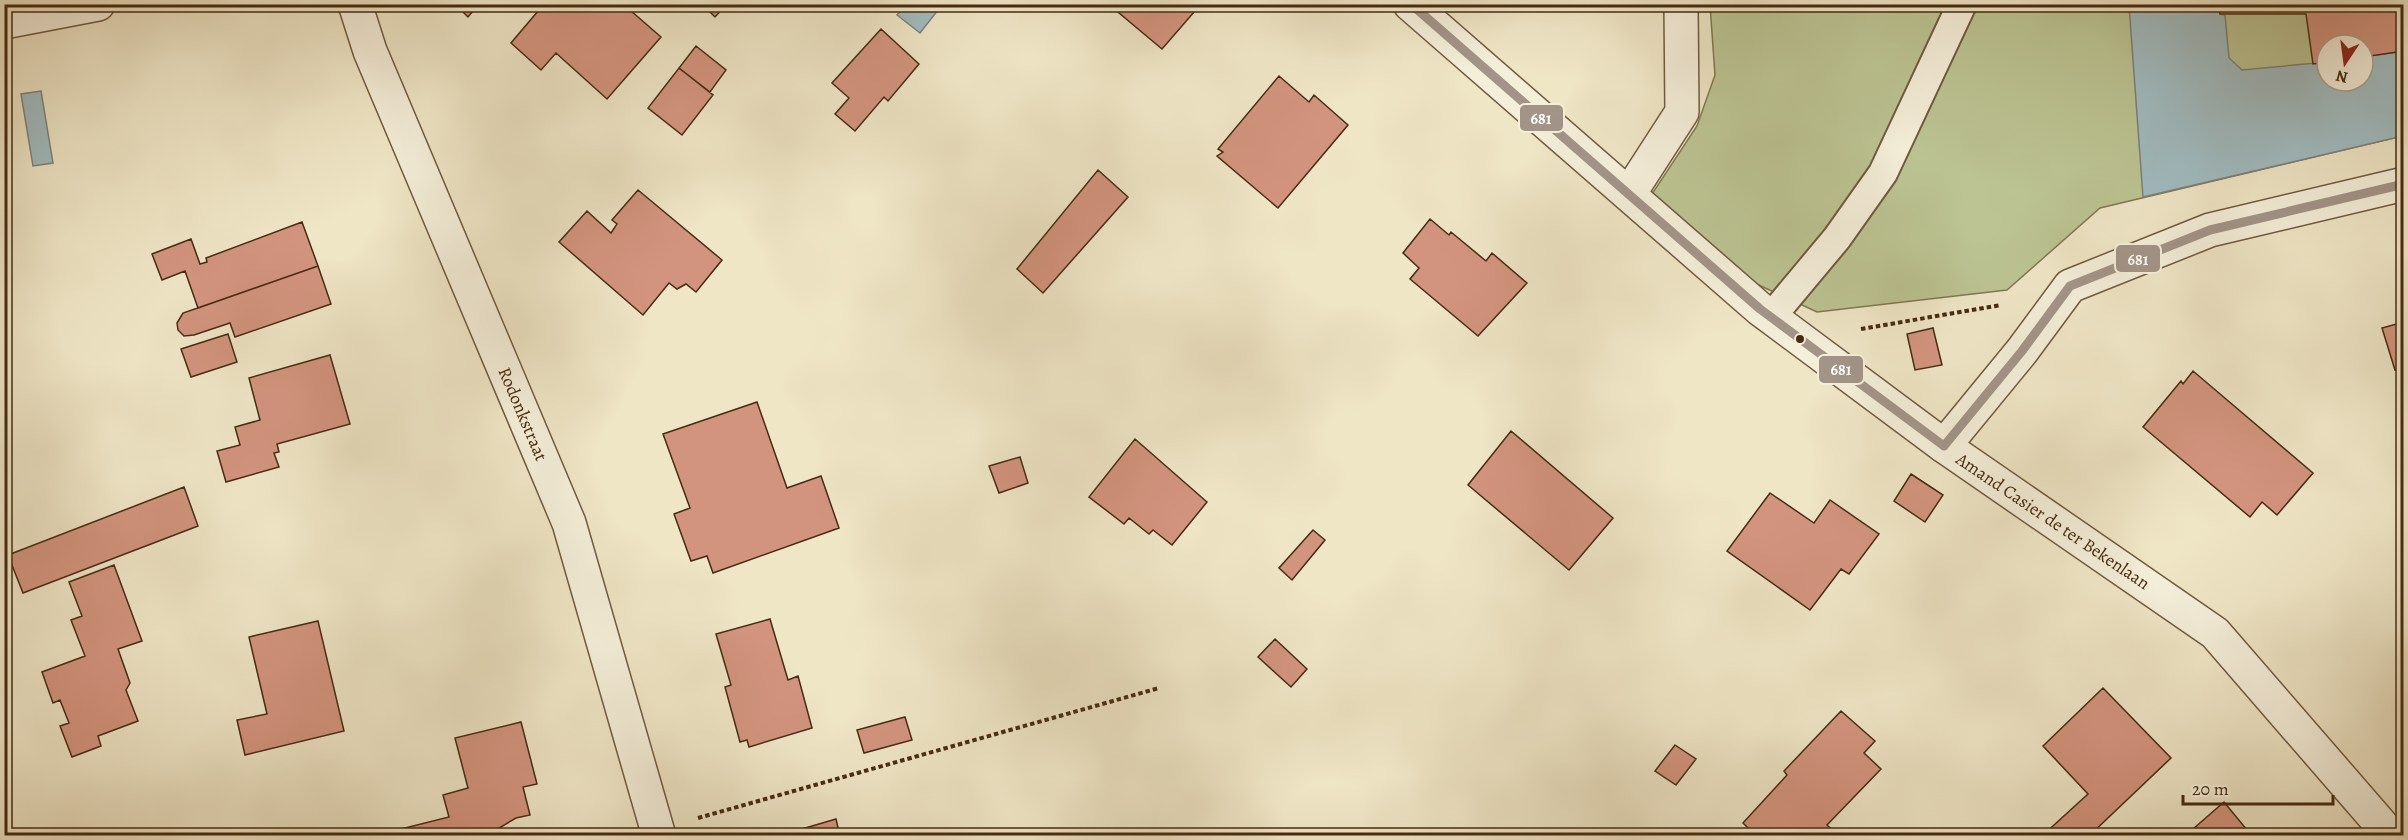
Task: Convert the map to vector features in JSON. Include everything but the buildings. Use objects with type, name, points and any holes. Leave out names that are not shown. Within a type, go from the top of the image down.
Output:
[{"type":"street","points":[[4,22],[98,4]]},
{"type":"street","name":"Rodonkstraat","points":[[355,4],[370,51],[569,523],[658,832]]},
{"type":"street","name":"Amand Casier de ter Bekenlaan","points":[[1410,4],[1770,317],[1944,446],[2216,633],[2391,836]]},
{"type":"street","points":[[1629,194],[1682,112],[1681,4]]},
{"type":"street","points":[[1944,446],[2022,351],[2070,286],[2210,230],[2403,184]]},
{"type":"lane","points":[[1770,317],[1837,238],[1884,173],[1962,4]]},
{"type":"path","points":[[1852,328],[1864,329],[2003,305]]},
{"type":"path","points":[[658,832],[1159,688]]},
{"type":"green space","points":[[1710,5],[2403,5],[2403,136],[2100,208],[2007,290],[1817,312],[1748,280],[1650,197],[1697,126],[1715,75]]},
{"type":"water","points":[[906,4],[942,5],[920,33],[897,15]]},
{"type":"water","points":[[2129,5],[2219,5],[2220,14],[2225,15],[2229,58],[2242,70],[2315,63],[2315,93],[2375,93],[2375,55],[2403,51],[2403,136],[2143,197]]},
{"type":"water","points":[[41,91],[53,163],[33,166],[21,94]]},
{"type":"transit line","name":"681","points":[[1411,4],[1760,309],[1944,446]]},
{"type":"transit line","name":"681","points":[[1944,446],[2022,351],[2070,286],[2210,230],[2404,184]]}]
